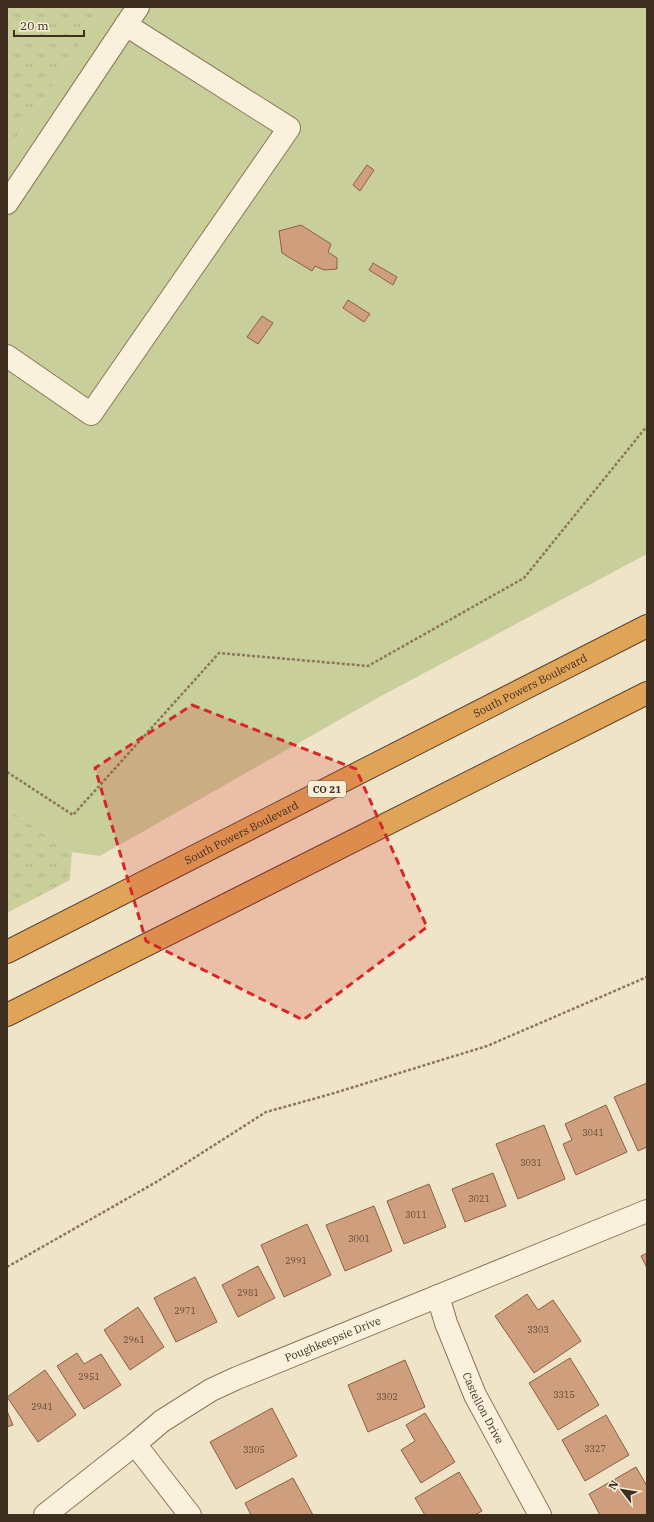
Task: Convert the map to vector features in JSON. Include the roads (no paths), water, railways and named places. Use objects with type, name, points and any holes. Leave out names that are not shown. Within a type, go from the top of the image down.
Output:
[{"type":"highway","name":"South Powers Boulevard","points":[[7,952],[647,626]]},
{"type":"highway","points":[[7,1015],[647,692]]},
{"type":"street","points":[[7,203],[132,16],[289,128],[91,414],[7,356]]},
{"type":"street","name":"Poughkeepsie Drive","points":[[45,1515],[162,1421],[210,1390],[647,1211]]},
{"type":"street","name":"Castellon Drive","points":[[438,1296],[446,1323],[475,1395],[540,1515]]},
{"type":"street","points":[[135,1444],[190,1515]]}]
